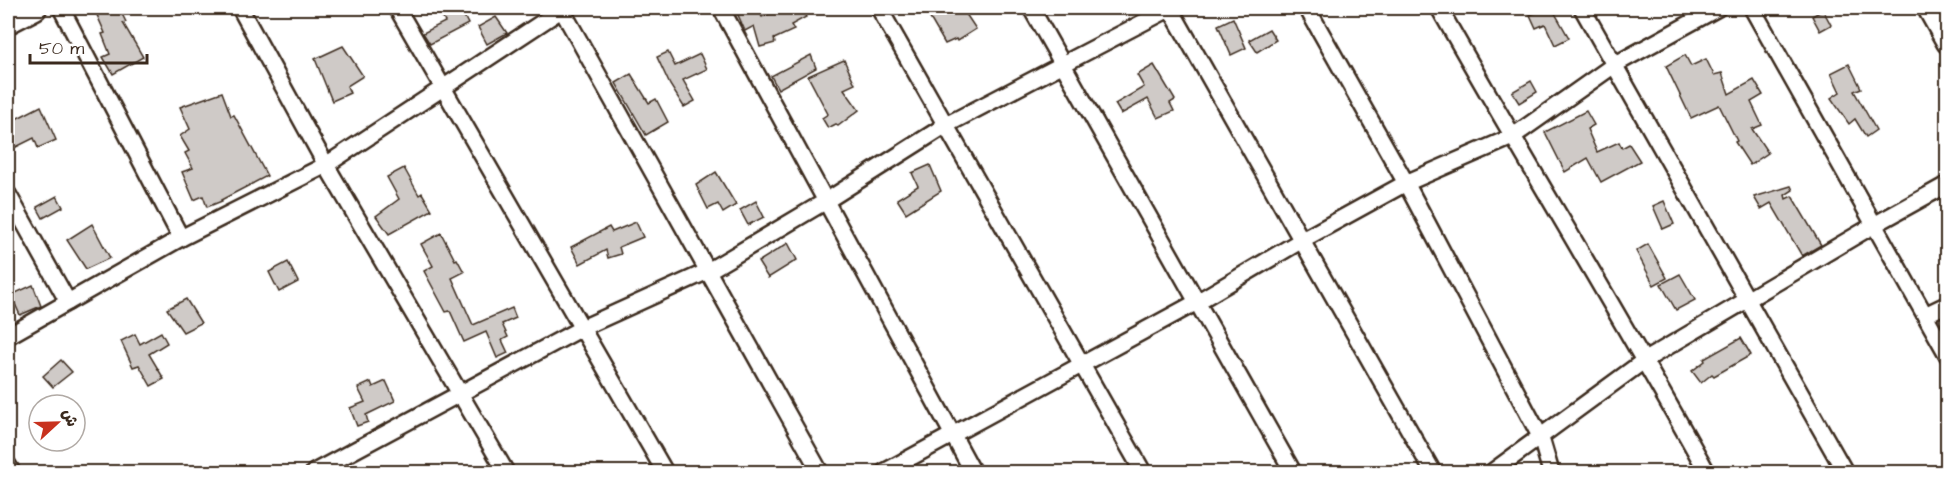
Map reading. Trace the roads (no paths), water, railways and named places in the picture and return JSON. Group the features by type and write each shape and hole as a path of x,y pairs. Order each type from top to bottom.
{"street":[{"path":"8,22 35,8"},
{"path":"61,8 181,238"},
{"path":"240,8 326,165 506,472"},
{"path":"397,8 665,472"},
{"path":"8,336 181,238 326,165 562,8 820,472"},
{"path":"722,8 973,472"},
{"path":"879,8 1143,472"},
{"path":"1030,8 1293,472"},
{"path":"314,472 582,328 708,271 826,201 946,125 1170,8 1433,472"},
{"path":"1307,8 1406,183 1541,438 1551,472"},
{"path":"1439,8 1512,137 1645,360 1707,472"},
{"path":"1582,8 1845,472"},
{"path":"884,472 1197,302 1302,240 1406,183 1512,137 1614,65 1718,8"},
{"path":"1752,8 1947,356"},
{"path":"1929,8 1947,42"},
{"path":"1492,472 1645,360 1947,184"},
{"path":"8,194 68,302"},
{"path":"1925,315 1947,304"},
{"path":"8,465 12,472"}]}
